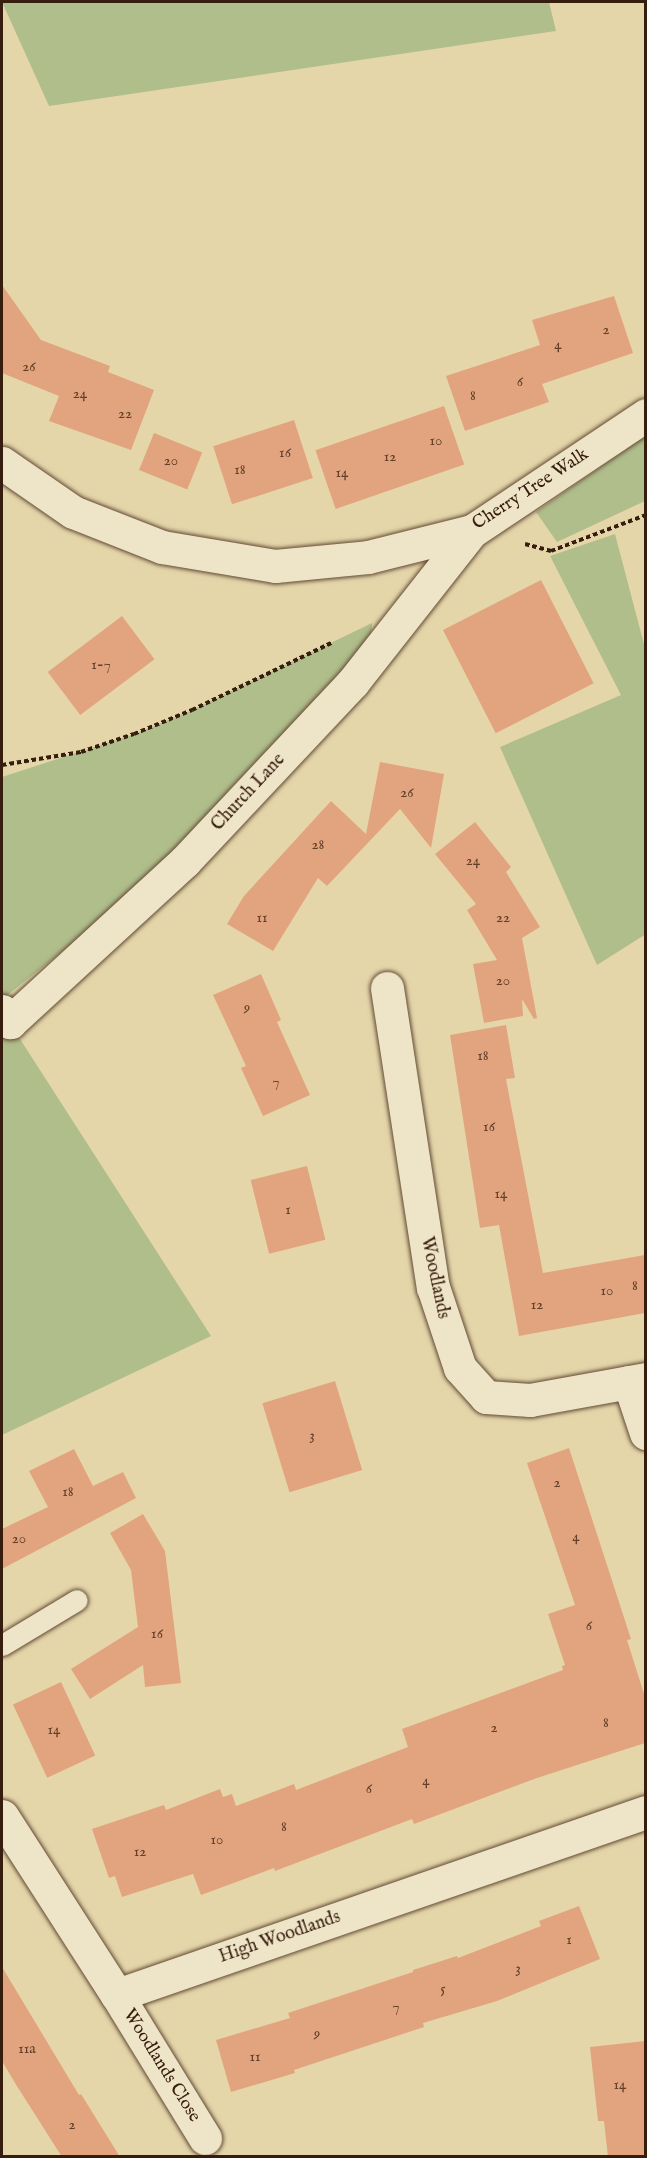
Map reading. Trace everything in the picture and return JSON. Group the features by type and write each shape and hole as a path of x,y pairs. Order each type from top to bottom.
{"street":[{"name":"Cherry Tree Walk","path":"2,463 72,512 162,547 274,566 368,557 472,531 645,414"},
{"name":"Church Lane","path":"2,1011 10,1022 185,861 353,682 472,531"},
{"name":"Woodlands","path":"387,988 433,1287 460,1368 486,1397 530,1400 637,1380"},
{"path":"637,1380 645,1433"},
{"name":"High Woodlands","path":"117,1995 645,1812"},
{"path":"2,1816 117,1995"},
{"name":"Woodlands Close","path":"117,1995 211,2147"}],"lane":[{"path":"2,1645 77,1600"}],"path":[{"path":"472,531 551,551 645,515"},
{"path":"2,765 81,752 134,734 192,710 340,639"}],"green space":[{"path":"2,2 549,2 556,31 49,106"},
{"path":"645,436 645,501 557,542 536,512"},
{"path":"615,534 645,648 646,934 597,965 500,747 621,695 550,556"},
{"path":"372,623 371,644 188,839 103,919 5,997 2,992 2,777 134,734 192,710"},
{"path":"2,1011 211,1336 2,1435"}],"building":[{"path":"2,285 41,340 110,366 108,372 154,390 131,450 49,421 59,396 2,373"},
{"path":"614,296 633,353 542,384 549,402 465,431 446,376 540,345 532,320"},
{"path":"444,406 464,465 336,509 315,450"},
{"path":"294,420 313,478 232,504 213,446"},
{"path":"154,433 202,452 187,490 139,470"},
{"path":"541,580 594,683 496,733 443,630"},
{"path":"122,616 154,659 80,715 48,672"},
{"path":"380,762 444,774 431,848 400,809 327,886 318,878 273,951 227,924 244,896 331,801 366,834"},
{"path":"475,822 511,867 506,872 540,927 522,938 537,1018 534,1019 522,999 523,1016 484,1023 473,964 497,960 467,910 476,904 435,854"},
{"path":"261,974 281,1020 277,1022 310,1095 263,1116 241,1068 246,1066 213,995"},
{"path":"506,1025 515,1078 506,1079 543,1273 645,1255 645,1313 519,1336 499,1225 480,1228 450,1035"},
{"path":"307,1166 325,1240 269,1254 251,1180"},
{"path":"335,1381 362,1470 290,1492 262,1403"},
{"path":"569,1448 631,1639 627,1640 645,1697 645,1743 537,1778 414,1824 412,1819 275,1871 274,1868 201,1895 193,1874 122,1897 115,1876 109,1878 92,1829 164,1805 166,1810 220,1789 223,1797 232,1794 236,1806 294,1784 296,1790 408,1747 402,1729 563,1670 562,1666 565,1665 548,1614 575,1605 527,1463"},
{"path":"74,1449 93,1486 123,1472 136,1498 2,1569 2,1529 48,1507 29,1471"},
{"path":"143,1514 165,1551 181,1683 145,1687 143,1665 90,1699 71,1669 138,1627 131,1570 110,1533"},
{"path":"61,1682 95,1755 47,1778 13,1704"},
{"path":"579,1906 600,1959 497,2001 423,2023 424,2027 294,2070 295,2073 231,2092 216,2040 290,2018 288,2013 413,1972 413,1970 457,1956 458,1958 541,1926 539,1921"},
{"path":"2,1967 79,2095 81,2094 120,2157 62,2157 15,2083 2,2061"},
{"path":"645,2041 645,2157 608,2157 604,2121 598,2121 590,2047"}]}
